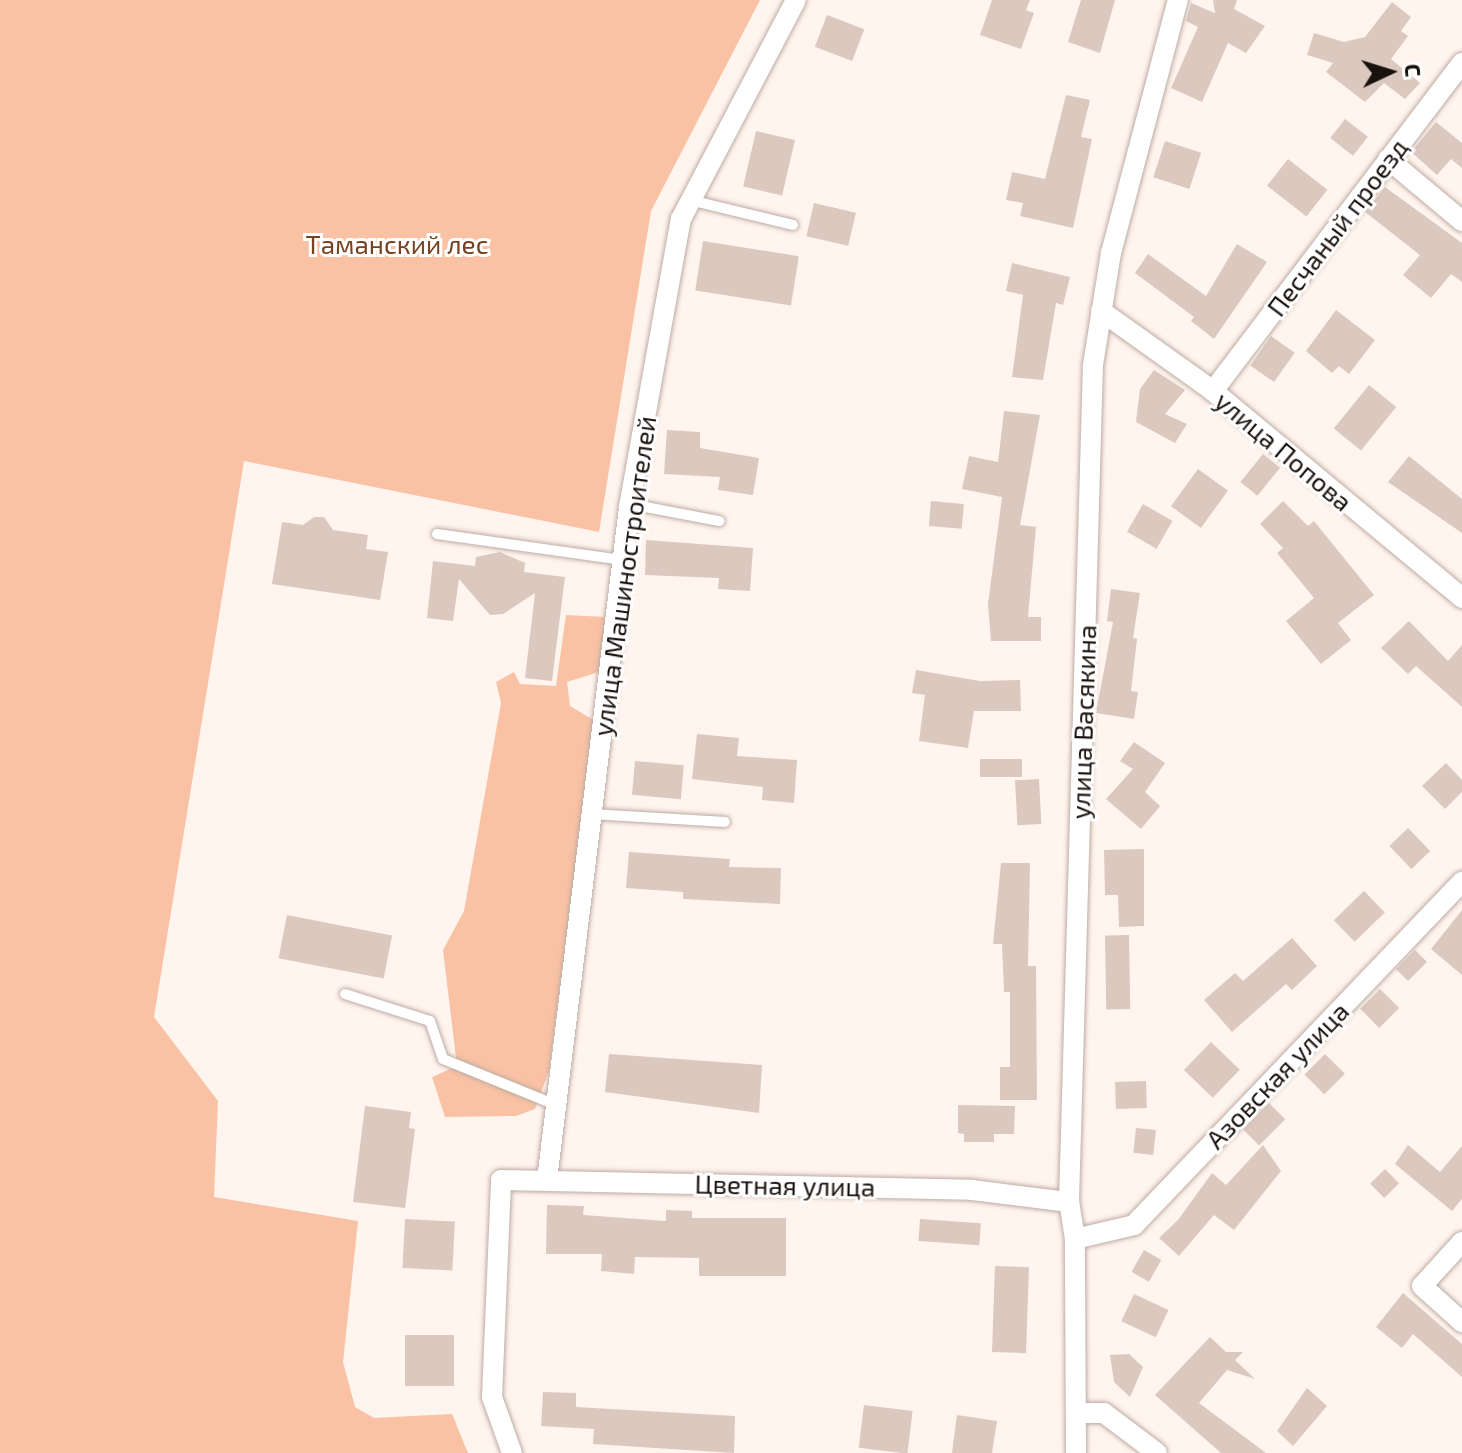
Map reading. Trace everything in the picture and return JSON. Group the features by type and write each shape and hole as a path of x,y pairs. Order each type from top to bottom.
{"street":[{"name":"улица Машиностроителей","path":"547,1180 630,504 688,199 796,0"},
{"name":"улица Васякина","path":"1076,1453 1075,1239 1069,1202 1093,365 1111,253 1178,0"},
{"name":"Песчаный проезд","path":"1213,391 1462,63"},
{"path":"1388,159 1462,221"},
{"name":"улица Попова","path":"1101,311 1213,391 1462,598"},
{"name":"Азовская улица","path":"1075,1239 1134,1225 1462,882"},
{"name":"Цветная улица","path":"512,1453 492,1397 501,1180 972,1190 1069,1202"},
{"path":"1462,1242 1422,1286 1462,1322"},
{"path":"1076,1413 1104,1413 1157,1453"}],"lane":[{"path":"688,199 793,225"},
{"path":"630,504 719,521"},
{"path":"437,534 623,560"},
{"path":"592,814 725,822"},
{"path":"345,994 430,1021 443,1059 556,1105"}],"green space":[{"name":"Таманский лес","path":"0,0 760,0 651,211 599,532 244,461 154,1017 218,1101 214,1197 358,1221 343,1362 355,1407 374,1418 452,1414 468,1453 0,1453"},
{"path":"566,615 606,617 602,671 567,682 570,706 595,721 549,1071 535,1109 516,1116 445,1117 432,1077 457,1066 443,950 464,911 501,703 496,682 514,672 520,684 556,686"}],"building":[{"path":"992,0 1030,0 1026,10 1034,13 1021,49 980,35"},
{"path":"1081,0 1115,0 1100,53 1068,42"},
{"path":"1213,0 1237,0 1234,9 1265,26 1246,53 1228,43 1202,102 1171,88 1198,27 1186,21 1191,3 1215,13"},
{"path":"1392,2 1411,17 1401,31 1408,36 1391,59 1420,83 1405,99 1384,83 1365,102 1326,72 1333,63 1307,55 1314,33 1344,42 1365,37"},
{"path":"827,15 864,29 852,61 815,47"},
{"path":"1066,95 1090,100 1081,137 1092,139 1073,228 1020,216 1023,203 1006,200 1012,172 1045,179"},
{"path":"1345,119 1368,137 1353,156 1330,138"},
{"path":"1436,122 1462,143 1462,168 1451,159 1437,175 1411,152"},
{"path":"756,131 795,140 782,196 743,187"},
{"path":"1165,141 1201,153 1189,189 1153,177"},
{"path":"1288,159 1327,190 1306,217 1267,186"},
{"path":"1385,187 1462,243 1462,282 1451,274 1431,298 1403,275 1420,255 1365,212"},
{"path":"814,203 856,213 848,246 806,236"},
{"path":"703,241 799,256 791,306 695,290"},
{"path":"1237,244 1267,262 1214,339 1191,321 1194,317 1135,273 1148,254 1206,296"},
{"path":"1012,263 1070,277 1063,305 1056,303 1043,380 1012,377 1023,295 1006,291"},
{"path":"1336,310 1375,340 1349,374 1339,366 1332,373 1306,351"},
{"path":"1271,336 1295,353 1274,382 1250,365"},
{"path":"1154,370 1185,390 1165,414 1187,424 1175,443 1136,422 1140,389"},
{"path":"1369,385 1396,407 1361,451 1334,429"},
{"path":"1004,411 1040,415 1020,525 1036,527 1028,617 1041,617 1041,641 991,641 988,604 1002,497 962,489 969,456 998,462"},
{"path":"667,430 700,432 700,448 759,458 753,495 718,490 720,477 664,474"},
{"path":"1263,454 1280,468 1257,496 1240,482"},
{"path":"1409,456 1462,499 1462,533 1388,482"},
{"path":"1198,469 1228,491 1201,528 1171,506"},
{"path":"931,501 964,504 962,529 929,526"},
{"path":"1283,501 1308,526 1314,521 1374,595 1338,623 1351,640 1321,664 1286,621 1314,598 1277,553 1283,548 1260,524"},
{"path":"1143,504 1172,521 1156,549 1127,532"},
{"path":"314,517 324,517 333,530 368,535 366,549 388,552 380,600 272,584 282,522 303,525"},
{"path":"646,540 753,548 750,591 718,589 719,578 645,575"},
{"path":"500,552 525,563 524,572 565,577 552,681 525,678 535,593 503,614 490,615 459,579 453,621 427,618 433,561 475,566 476,557"},
{"path":"1111,589 1140,593 1133,638 1137,639 1131,691 1138,692 1134,719 1096,713 1113,622 1107,621"},
{"path":"1409,621 1448,661 1462,645 1462,707 1416,666 1408,674 1381,648"},
{"path":"916,670 980,681 1020,680 1021,711 974,711 968,748 919,741 925,695 912,693"},
{"path":"697,734 739,738 737,756 797,760 794,803 762,800 763,787 692,779"},
{"path":"1134,742 1165,763 1145,792 1160,806 1141,829 1106,799 1133,769 1120,761"},
{"path":"980,759 1022,759 1022,777 980,777"},
{"path":"635,761 684,765 681,799 632,795"},
{"path":"1446,763 1462,780 1462,792 1445,809 1422,786"},
{"path":"1039,779 1041,824 1017,825 1015,780"},
{"path":"1408,828 1430,851 1412,869 1389,846"},
{"path":"1144,849 1144,926 1119,927 1118,895 1105,895 1104,850"},
{"path":"629,852 730,859 729,867 781,868 780,904 683,899 683,892 626,888"},
{"path":"1001,863 1030,863 1028,966 1036,966 1037,1100 1000,1100 1000,1067 1010,1067 1010,992 1004,992 1002,944 993,944"},
{"path":"1364,891 1385,913 1355,942 1334,920"},
{"path":"1462,910 1462,975 1431,949"},
{"path":"287,915 392,935 384,979 279,958"},
{"path":"1105,935 1129,935 1130,1009 1106,1009"},
{"path":"1292,938 1317,966 1292,990 1286,984 1232,1032 1204,1000 1235,973 1243,981"},
{"path":"1415,950 1427,962 1408,981 1396,969"},
{"path":"1380,989 1399,1008 1379,1028 1360,1009"},
{"path":"1211,1042 1240,1070 1213,1098 1184,1070"},
{"path":"609,1054 762,1065 759,1113 605,1092"},
{"path":"1325,1054 1345,1074 1324,1094 1304,1075"},
{"path":"1146,1081 1147,1108 1116,1109 1115,1082"},
{"path":"1269,1103 1285,1119 1259,1145 1243,1129"},
{"path":"958,1105 1015,1106 1014,1134 994,1134 994,1142 964,1142 964,1134 958,1133"},
{"path":"365,1106 411,1112 409,1128 415,1129 405,1208 353,1202"},
{"path":"1136,1128 1156,1130 1153,1155 1133,1153"},
{"path":"1263,1145 1281,1171 1234,1230 1214,1215 1179,1256 1159,1238 1178,1220 1212,1173 1226,1185"},
{"path":"1408,1145 1440,1172 1462,1146 1462,1199 1452,1211 1395,1164"},
{"path":"1385,1169 1399,1183 1384,1198 1370,1184"},
{"path":"547,1205 584,1206 583,1215 666,1221 666,1210 692,1211 692,1218 786,1218 786,1276 699,1276 699,1258 635,1257 634,1274 601,1271 602,1254 546,1254"},
{"path":"405,1219 455,1222 452,1271 402,1268"},
{"path":"920,1219 981,1223 979,1245 918,1241"},
{"path":"1144,1250 1161,1260 1149,1282 1132,1272"},
{"path":"995,1266 1029,1267 1026,1353 992,1352"},
{"path":"1403,1293 1462,1344 1462,1377 1413,1334 1402,1348 1376,1327"},
{"path":"1134,1294 1168,1310 1156,1337 1121,1321"},
{"path":"405,1335 454,1335 454,1386 405,1386"},
{"path":"1210,1337 1226,1352 1243,1352 1235,1360 1255,1379 1227,1370 1199,1403 1266,1453 1221,1453 1155,1395"},
{"path":"1129,1354 1143,1367 1130,1397 1114,1382 1110,1355"},
{"path":"1307,1388 1327,1406 1293,1446 1277,1431"},
{"path":"543,1392 576,1393 576,1407 735,1416 734,1453 593,1444 594,1429 541,1426"},
{"path":"864,1405 913,1411 907,1453 859,1448"},
{"path":"957,1415 997,1421 992,1453 952,1453"}]}
